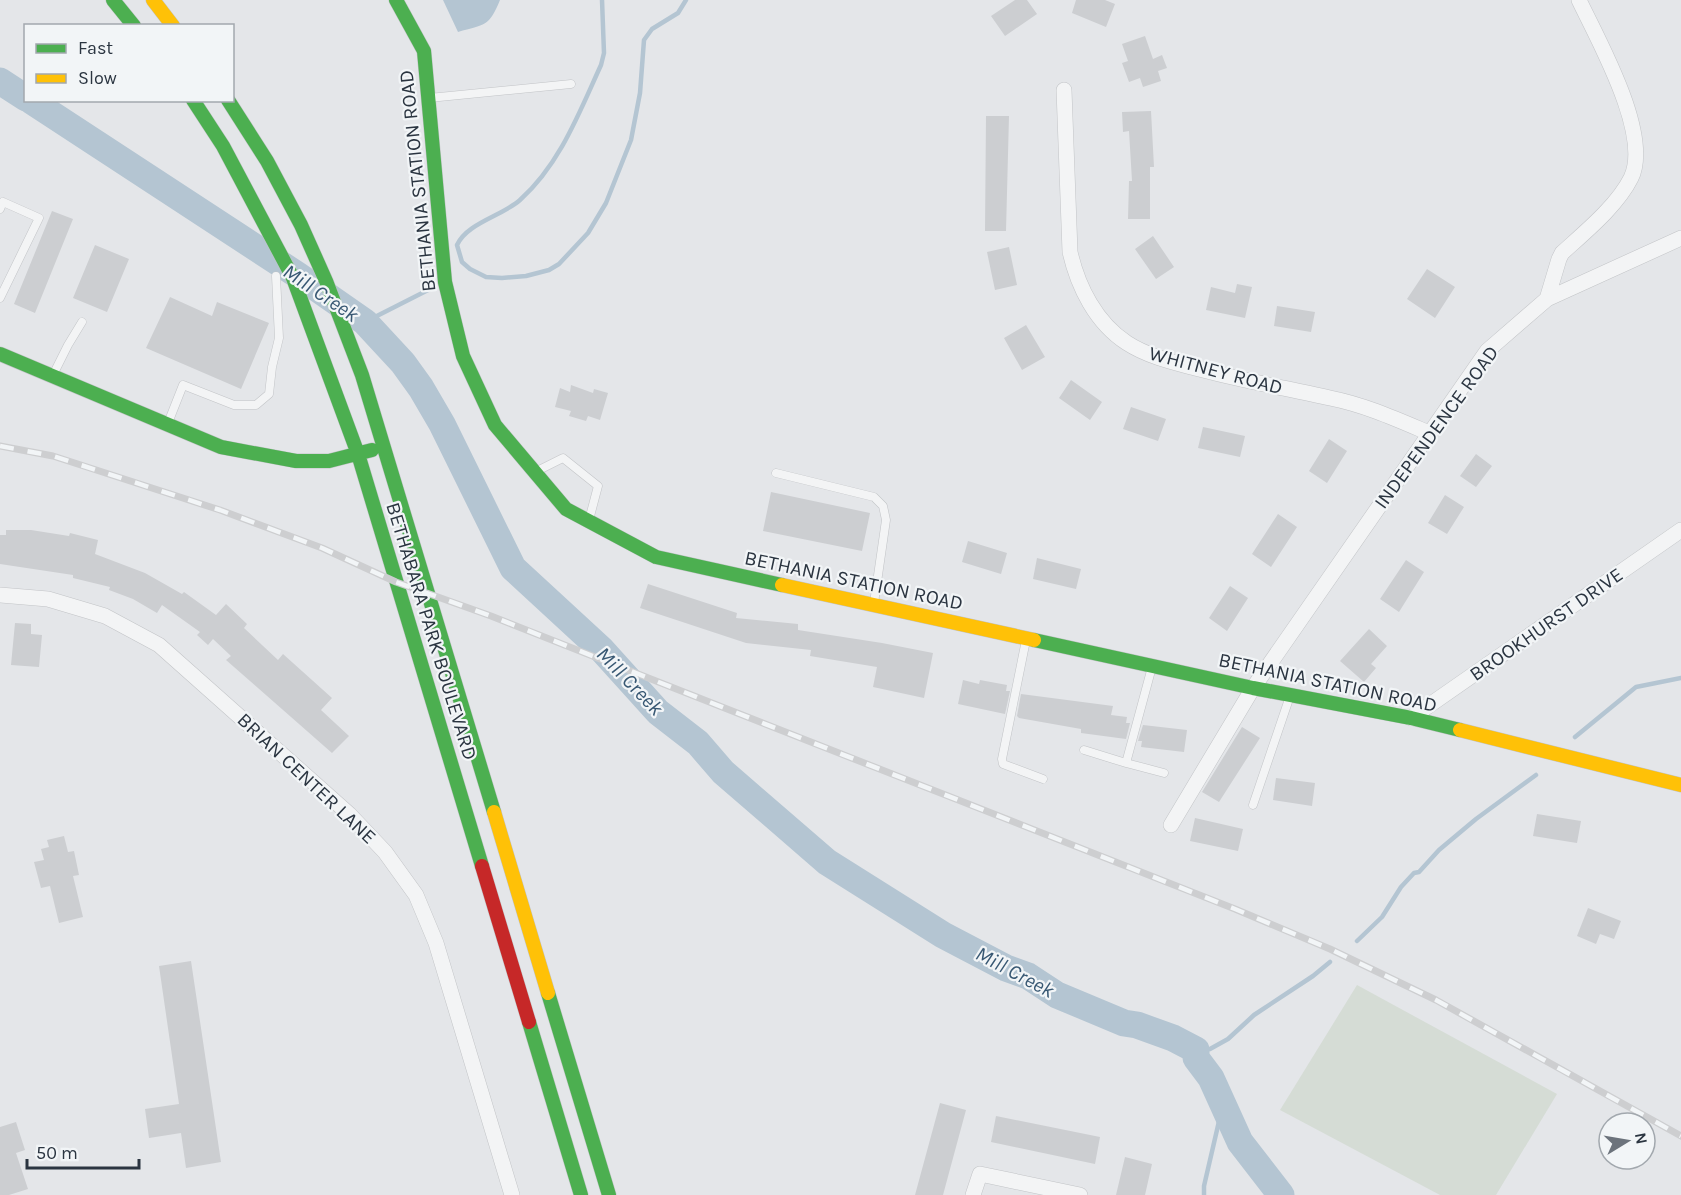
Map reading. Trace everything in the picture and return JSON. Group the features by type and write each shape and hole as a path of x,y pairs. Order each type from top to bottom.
{"street":[{"path":"113,0 132,24"},
{"path":"153,0 171,24"},
{"name":"BETHANIA STATION ROAD","path":"396,0 424,51 445,282 463,356 495,425 566,509 656,557 1253,688 1411,718 1681,785"},
{"path":"1547,298 1562,253 1602,215 1625,188 1632,177 1635,164 1635,144 1630,116 1619,84 1580,0"},
{"name":"WHITNEY ROAD","path":"1064,90 1070,252 1083,291 1097,315 1111,331 1127,343 1171,362 1372,409 1429,433"},
{"name":"BETHABARA PARK BOULEVARD","path":"194,102 223,146 293,278 358,454 581,1195"},
{"name":"BETHABARA PARK BOULEVARD","path":"229,102 250,132 321,268 362,375 609,1195"},
{"name":"INDEPENDENCE ROAD","path":"1171,825 1253,688 1487,351 1547,298 1681,238"},
{"path":"0,354 221,447 296,461 329,461 384,447"},
{"name":"BROOKHURST DRIVE","path":"1411,718 1681,530"},
{"name":"BRIAN CENTER LANE","path":"0,595 48,599 105,616 159,645 349,814 385,852 416,895 436,943 512,1195"},
{"path":"973,1195 980,1174 1080,1195"}],"lane":[{"path":"428,98 571,84"},
{"path":"0,208 3,202 39,218 0,298"},
{"path":"167,425 183,385 234,405 256,405 269,394 279,338 276,276"},
{"path":"53,376 82,322"},
{"path":"534,472 562,458 598,486 589,521"},
{"path":"776,473 874,497 883,506 886,520 874,605"},
{"path":"1026,638 1002,759 1004,764 1043,779"},
{"path":"1126,763 1152,666"},
{"path":"1253,805 1291,695"},
{"path":"1084,750 1164,773"}],"shaded area":[{"path":"1357,985 1557,1094 1496,1195 1440,1195 1280,1110"}],"water":[{"path":"443,0 500,0 489,20 458,32"}],"building":[{"path":"1015,0 1027,0 1037,14 1005,36 991,16"},
{"path":"1076,0 1105,0 1115,4 1106,27 1072,13"},
{"path":"1145,36 1153,59 1162,55 1167,68 1158,71 1161,81 1143,87 1140,78 1129,82 1122,63 1128,61 1122,44"},
{"path":"1151,111 1154,167 1150,167 1150,219 1128,219 1129,181 1132,181 1129,131 1123,132 1122,112"},
{"path":"986,116 1009,116 1006,231 985,231"},
{"path":"52,211 73,219 35,313 14,304"},
{"path":"1153,236 1174,267 1156,279 1135,249"},
{"path":"95,245 129,259 107,312 73,298"},
{"path":"1009,247 1017,285 995,290 987,252"},
{"path":"1427,269 1455,287 1435,318 1407,299"},
{"path":"1237,284 1252,287 1245,318 1206,310 1211,287 1235,293"},
{"path":"170,297 212,316 217,302 269,323 241,389 146,348"},
{"path":"1277,306 1315,312 1311,332 1274,326"},
{"path":"1026,325 1045,357 1022,370 1004,338"},
{"path":"1071,380 1102,402 1090,420 1059,398"},
{"path":"571,385 593,393 594,389 608,393 600,420 588,416 586,421 569,416 571,411 555,407 560,388 570,392"},
{"path":"1131,407 1166,419 1158,441 1123,429"},
{"path":"1203,427 1245,436 1240,457 1198,448"},
{"path":"1329,439 1347,451 1327,483 1309,471"},
{"path":"1476,454 1492,466 1476,487 1460,476"},
{"path":"771,492 870,513 862,551 763,531"},
{"path":"1445,495 1464,507 1447,534 1428,523"},
{"path":"1278,514 1297,527 1271,567 1252,554"},
{"path":"6,530 31,530 69,536 70,533 98,540 95,554 145,573 182,594 184,592 216,615 226,604 247,624 244,628 278,660 283,654 332,698 321,710 349,736 332,753 226,660 231,656 213,639 208,645 197,635 200,632 162,605 157,613 133,599 109,590 110,587 73,578 73,575 0,564 0,535 6,535"},
{"path":"968,541 1007,553 1001,574 962,562"},
{"path":"1037,558 1081,569 1076,589 1033,579"},
{"path":"1406,560 1424,572 1399,612 1380,599"},
{"path":"648,584 737,613 736,618 798,624 798,630 933,653 924,698 873,687 877,667 810,656 811,650 746,643 640,608"},
{"path":"1230,586 1248,598 1227,631 1209,618"},
{"path":"15,623 31,624 31,634 42,635 39,667 11,665"},
{"path":"1369,629 1387,646 1371,664 1376,668 1364,682 1340,661"},
{"path":"963,680 979,684 980,680 1007,685 1006,691 1010,691 1005,714 958,704"},
{"path":"1021,694 1113,706 1111,715 1127,717 1126,723 1130,723 1126,739 1081,733 1081,729 1019,718 1017,716"},
{"path":"1143,725 1187,730 1184,752 1141,747 1142,741 1138,741"},
{"path":"1242,727 1260,738 1219,802 1202,792"},
{"path":"1276,778 1315,783 1312,806 1273,800"},
{"path":"1537,814 1581,821 1577,843 1533,836"},
{"path":"1195,818 1243,829 1238,851 1190,841"},
{"path":"64,836 68,852 74,851 79,875 73,876 83,917 59,923 50,886 41,888 34,862 44,860 41,849 49,847 47,840"},
{"path":"1588,908 1621,921 1614,939 1600,934 1596,944 1577,936"},
{"path":"191,961 221,1162 186,1168 181,1133 149,1138 145,1109 179,1104 159,966"},
{"path":"940,1103 966,1110 943,1195 915,1195"},
{"path":"996,1116 1100,1137 1095,1164 991,1142"},
{"path":"16,1122 25,1150 16,1153 28,1189 9,1195 0,1195 0,1127"},
{"path":"1125,1157 1152,1164 1145,1195 1116,1195"}],"waterway":[{"path":"602,0 604,53 601,65 557,154 534,186 520,200 477,225 462,237 457,245 462,262 486,277 526,276 549,270 559,264 588,233 606,203 631,140 640,93 644,40 652,29 678,13 686,0"},
{"name":"Mill Creek","path":"0,81 24,97"},
{"name":"Mill Creek","path":"33,102 299,276 365,322 403,363 421,388 442,424 513,568 602,650 658,712 698,743 723,772 827,862 943,935 1006,968 1028,976 1057,995 1124,1023 1137,1025 1173,1038 1196,1050 1196,1058 1211,1078 1240,1142 1281,1195"},
{"path":"365,322 432,288"},
{"path":"1575,737 1636,687 1681,678"},
{"path":"1357,941 1382,917 1401,887 1414,873 1419,872 1439,850 1476,819 1536,775"},
{"path":"1196,1050 1210,1049 1228,1039 1254,1015 1330,962"},
{"path":"1204,1195 1204,1186 1223,1104"}],"railway":[{"path":"0,446 53,456 220,510 322,548 396,582 491,616 1235,909 1330,949 1436,1000 1681,1136"}],"traffic: fast":[{"path":"113,0 132,24"},
{"path":"396,0 424,51 445,282 463,356 495,425 566,509 656,557 782,585"},
{"path":"194,102 223,146 293,278 358,454 482,866"},
{"path":"229,102 267,161 301,225 326,281 362,375 494,812"},
{"path":"0,354 221,447 296,461 329,461 372,450"},
{"path":"1034,640 1460,730"},
{"path":"548,993 609,1195"},
{"path":"529,1022 581,1195"}],"traffic: slow":[{"path":"153,0 171,24"},
{"path":"782,585 1034,640"},
{"path":"1460,730 1681,785"},
{"path":"494,812 548,993"}],"traffic: jam":[{"path":"482,866 529,1022"}]}
